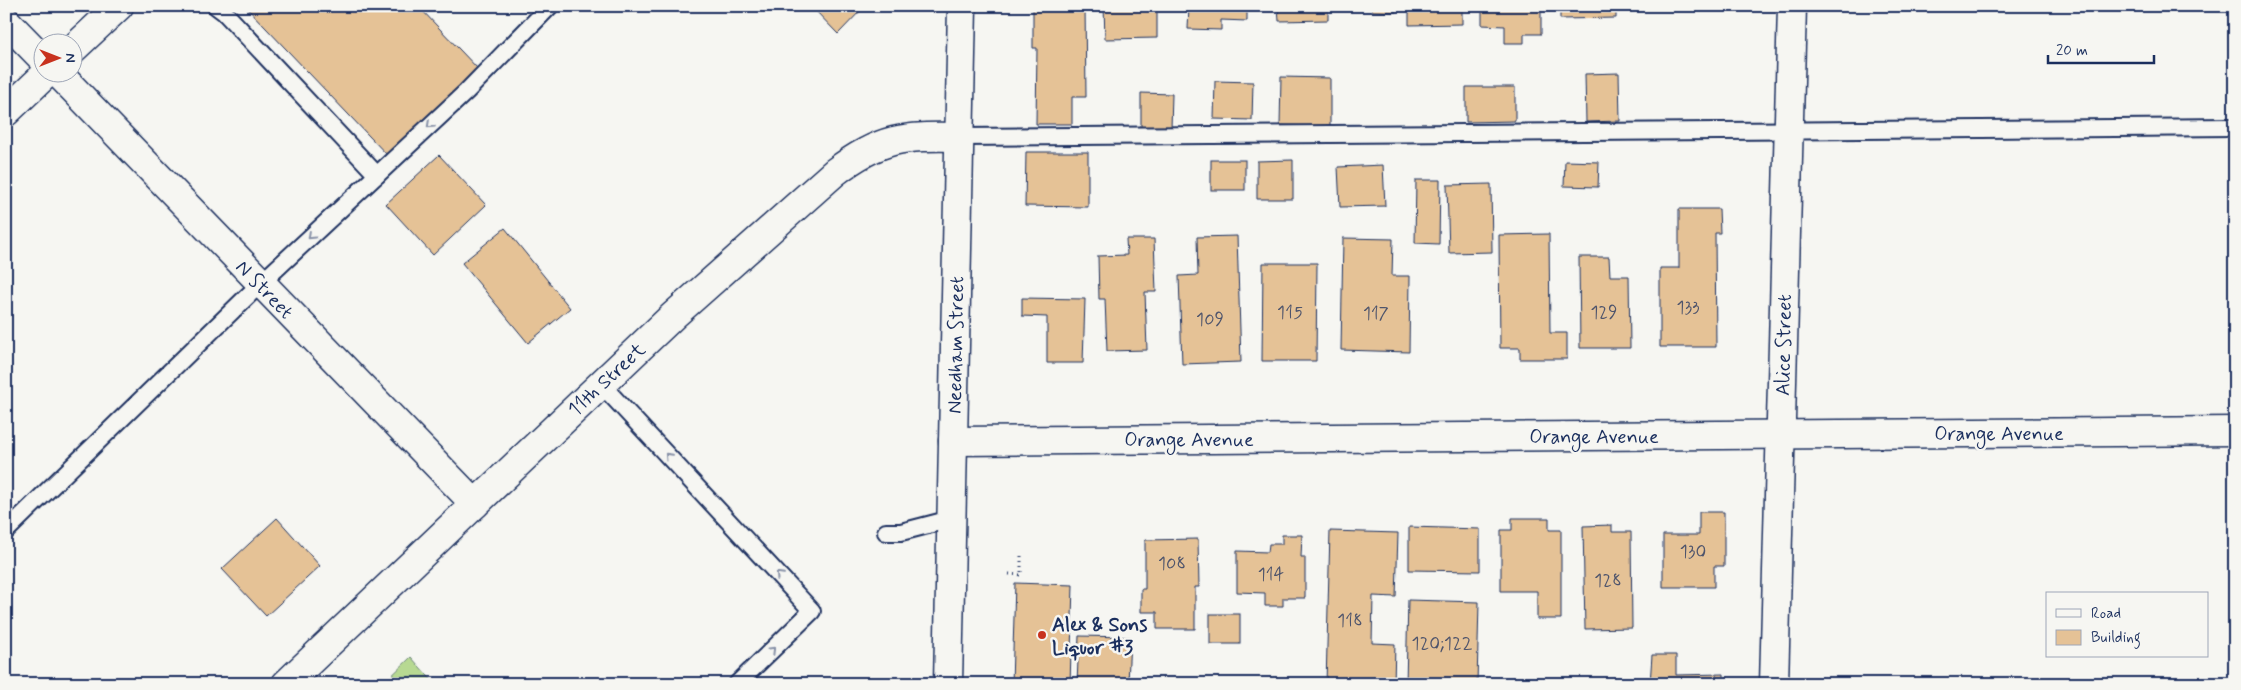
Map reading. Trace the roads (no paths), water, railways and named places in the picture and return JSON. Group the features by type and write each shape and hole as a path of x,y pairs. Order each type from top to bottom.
{"street":[{"path":"82,41 119,6"},
{"name":"Needham Street","path":"948,684 962,6"},
{"name":"Alice Street","path":"1774,684 1792,6"},
{"path":"6,21 32,48"},
{"path":"6,112 38,82"},
{"name":"N Street","path":"67,82 474,504"},
{"name":"11th Street","path":"286,684 681,309 835,172 853,158 879,144 899,138 959,137"},
{"name":"Orange Avenue","path":"953,441 2235,432"}],"lane":[{"path":"216,6 224,12 377,175"},
{"path":"6,531 260,284 466,92 550,6"},
{"path":"959,137 2235,127"},
{"path":"601,384 812,611 737,684"},
{"path":"886,532 901,532 952,519"}],"place":[{"name":"Alex & Sons Liquor #3","path":"1042,635"}]}
